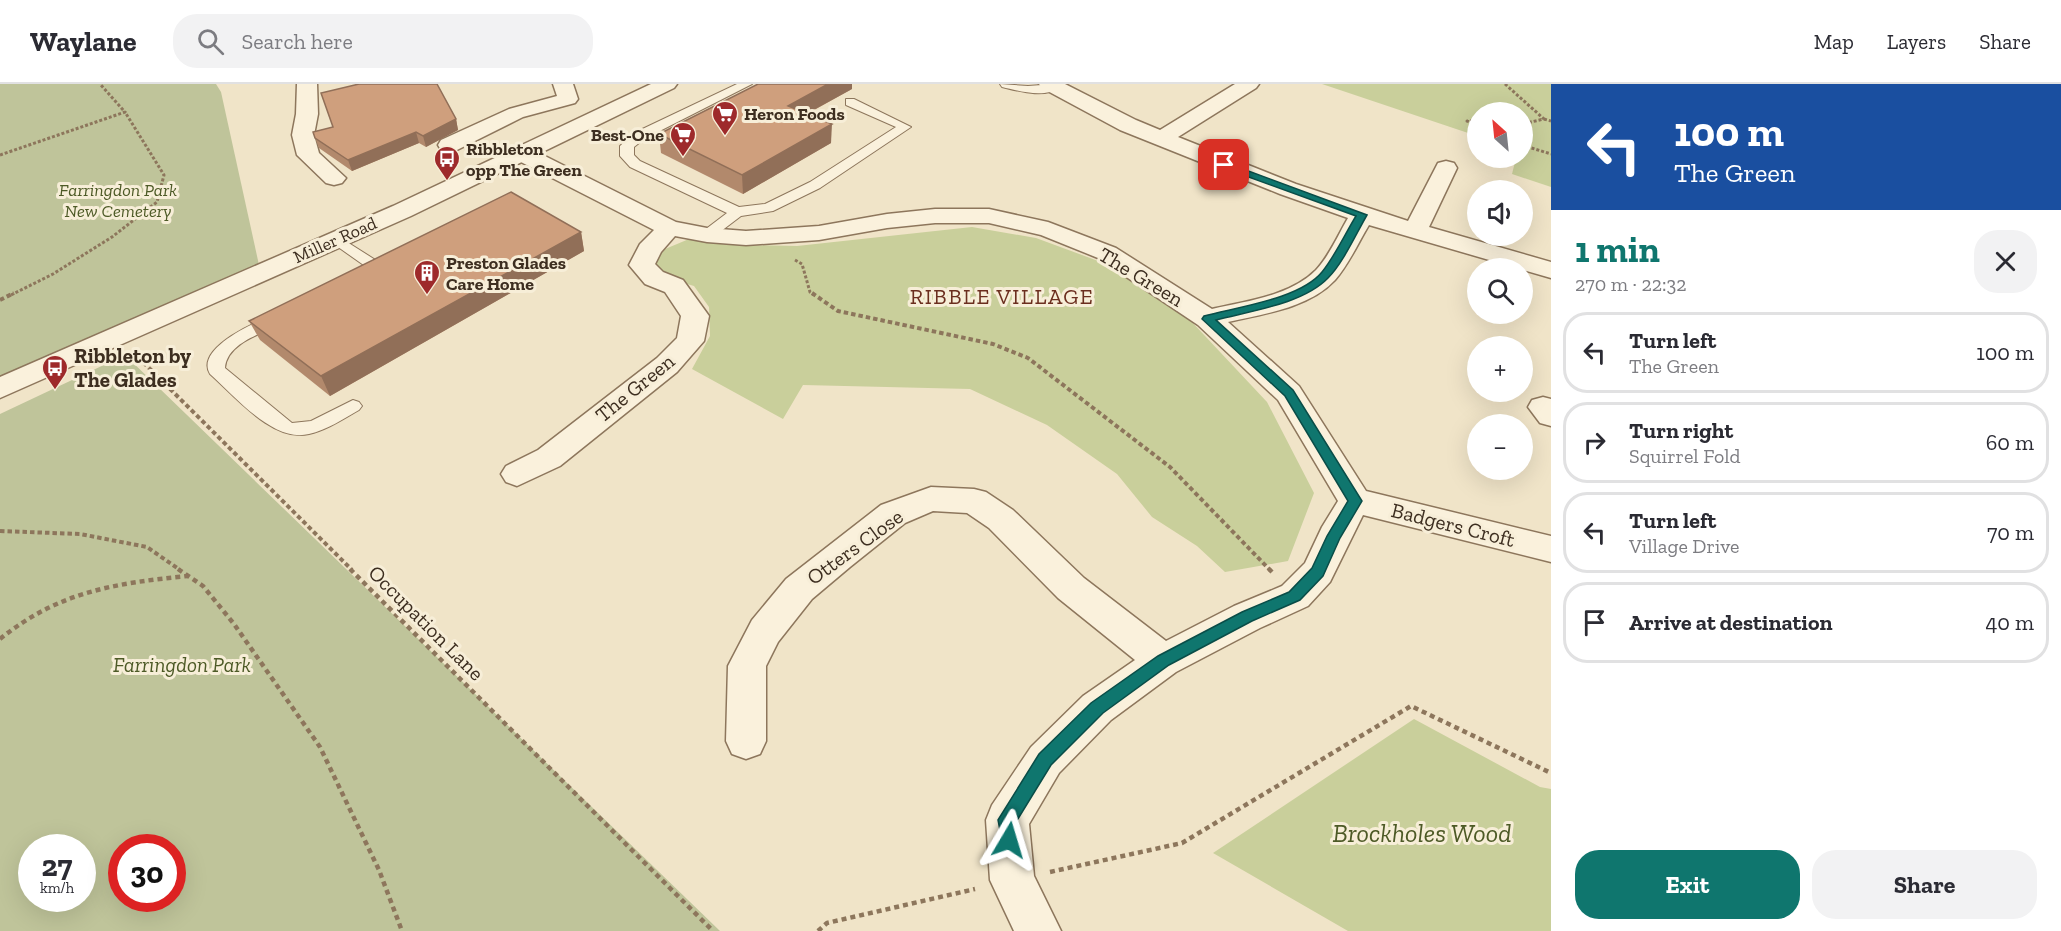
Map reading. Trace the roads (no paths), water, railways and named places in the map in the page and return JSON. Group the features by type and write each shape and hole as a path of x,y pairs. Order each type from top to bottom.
{"street":[{"name":"Miller Road","path":"0,388 523,154 667,84"},
{"path":"1162,138 1249,84"},
{"path":"1052,86 1119,120 1224,165 1362,215 1551,270"},
{"path":"313,91 303,135 308,155 334,178"},
{"path":"449,145 566,92 601,117"},
{"name":"The Green","path":"523,154 669,228 707,235 746,238 819,233 887,221 935,216 989,216 1048,229 1107,254 1208,319 1289,393 1355,501"},
{"path":"1415,230 1446,168"},
{"path":"1208,319 1285,298 1310,288 1325,275 1362,215"},
{"name":"The Green","path":"518,474 549,458 667,366 690,340 695,316 687,302 674,286 654,278 642,265 649,249 669,228"},
{"name":"Otters Close","path":"746,741 747,666 765,631 799,589 830,563 893,514 931,499 974,501 1001,519 1071,588 1163,661"},
{"path":"1038,931 1012,880 1007,820 1045,760 1097,708 1163,661 1247,617 1294,596 1318,572 1334,536 1355,501"},
{"name":"Badgers Croft","path":"1355,501 1545,550"}],"lane":[{"path":"737,212 635,164 627,156 627,146 639,136 746,84"},
{"path":"1006,84 1028,90 1052,86"},
{"path":"707,235 737,212 768,208 815,186 905,127 850,102"},
{"path":"336,239 372,264 373,268 347,283"},
{"path":"297,309 227,347 218,355 215,362 216,370 280,425 297,432 317,425 353,406"}],"place":[{"name":"Heron Foods","path":"725,137"},
{"name":"Best-One","path":"683,158"},
{"name":"Ribbleton opp The Green","path":"447,182"},
{"name":"Preston Glades Care Home","path":"427,296"},
{"name":"Ribbleton by The Glades","path":"55,391"}],"district":[{"name":"RIBBLE VILLAGE","path":"1002,296"}],"park label":[{"name":"Farringdon Park New Cemetery","path":"118,200"},
{"name":"Farringdon Park","path":"182,665"},
{"name":"Brockholes Wood","path":"1422,833"}]}
